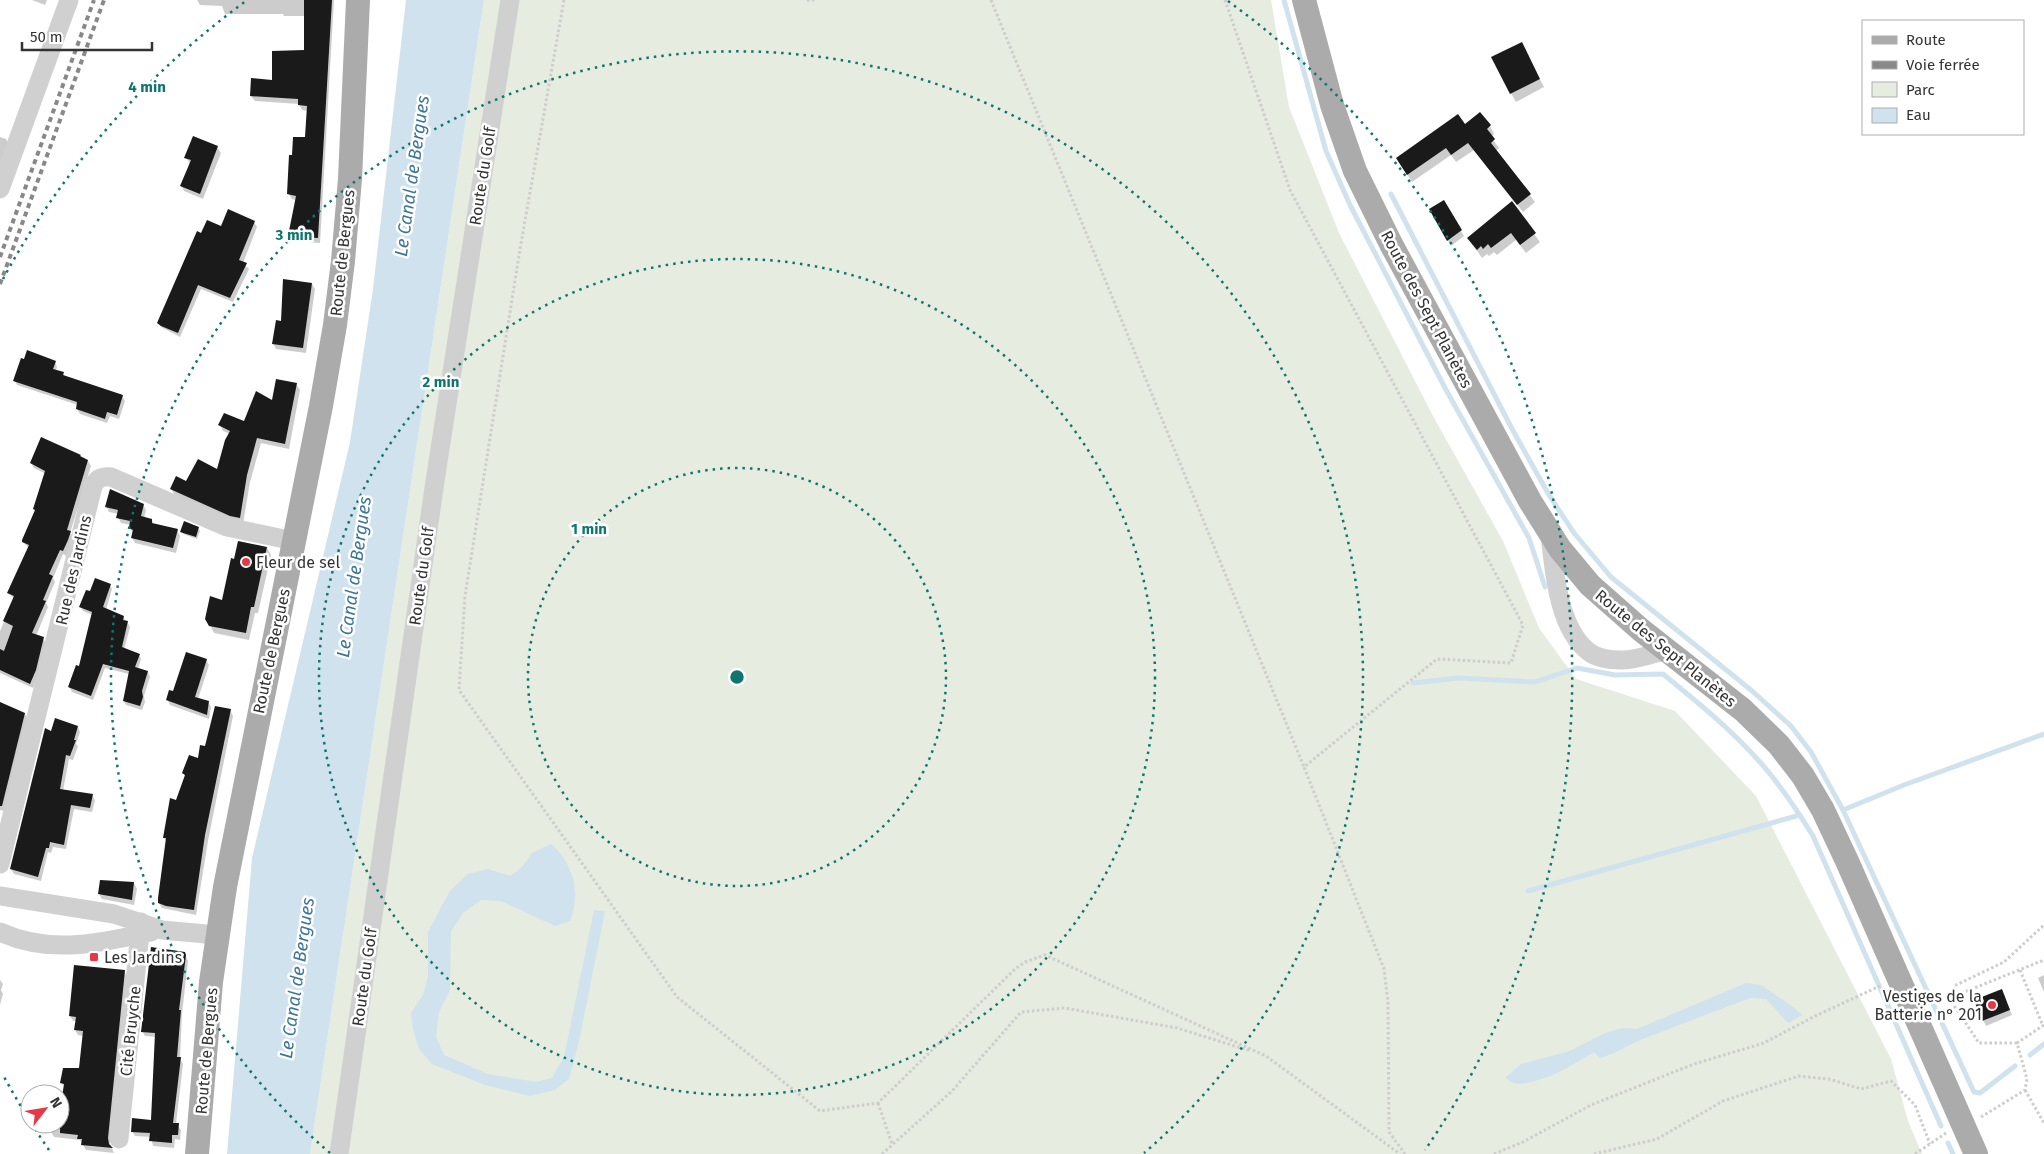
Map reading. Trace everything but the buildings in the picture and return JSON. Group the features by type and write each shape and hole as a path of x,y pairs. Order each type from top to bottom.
{"main road":[{"name":"Route de Bergues","path":"197,1154 211,982 235,827 294,541 332,342 343,261 354,121 358,0"},
{"name":"Route des Sept Planètes","path":"1304,0 1332,105 1355,171 1391,244 1550,535 1570,563 1590,585 1667,650 1731,699 1756,722 1779,745 1809,786 1847,861 1955,1129 1976,1154"}],"street":[{"path":"0,189 69,0"},
{"name":"Route du Golf","path":"339,1154 434,481 510,0"},
{"name":"Rue des Jardins","path":"0,864 94,483 102,477 111,476 237,530 294,541"},
{"path":"1550,535 1555,576 1564,612 1572,630 1589,652 1602,658 1622,660 1667,650"},
{"path":"0,896 114,914 140,928 217,936"},
{"path":"0,932 31,944 51,945 94,943 140,928"},
{"name":"Cité Bruyche","path":"119,1139 140,928"}],"path":[{"path":"564,0 520,249 465,596 460,690 677,997 820,1111 878,1104 1015,969 1025,962 1045,955 1266,1056 1400,1154"},
{"path":"807,0 817,0"},
{"path":"991,0 1304,767 1384,970 1388,1002 1389,1132 1405,1154"},
{"path":"1225,0 1290,190 1523,625 1511,663 1437,659 1304,767"},
{"path":"2020,970 2043,1025 2018,1043 1979,1043 1951,1001 1954,986 2004,962 2044,925"},
{"path":"1952,997 2044,960"},
{"path":"1494,1154 1523,1142 1591,1105 1694,1064 1764,1043 1814,1016 1873,990"},
{"path":"882,1154 952,1092 1021,1012 1065,1008 1178,1028 1266,1056"},
{"path":"1915,1154 2025,1090 2028,1079 2018,1043"},
{"path":"1594,1154 1656,1139 1723,1101 1799,1076 1829,1079 1860,1089 1891,1081 1915,1105 1930,1144"},
{"path":"2025,1090 2044,1123"},
{"path":"878,1104 892,1144"}],"green space":[{"path":"484,0 1271,0 1289,107 1339,233 1433,416 1503,541 1539,628 1576,679 1675,711 1756,796 1891,1059 1908,1121 1922,1154 310,1154"}],"water":[{"name":"Le Canal de Bergues","path":"406,0 484,0 310,1154 227,1154 252,858 350,442 373,289"},
{"path":"551,844 565,861 573,880 575,900 570,921 555,926 501,901 481,900 463,913 451,931 450,990 439,1012 436,1037 444,1055 488,1074 536,1082 552,1078 564,1057 594,910 605,911 580,1037 569,1079 555,1090 530,1096 485,1085 432,1064 419,1049 413,1029 411,1013 423,995 428,977 428,932 450,891 468,874 488,869 510,876 522,867 532,853"},
{"path":"1746,983 1761,985 1802,1015 1788,1023 1766,999 1750,998 1640,1040 1612,1054 1600,1058 1594,1052 1539,1080 1519,1084 1505,1078 1521,1064 1570,1051 1605,1033 1622,1028 1637,1029"}],"waterway":[{"path":"1284,0 1326,151 1350,205 1445,388 1529,538 1545,587"},
{"path":"1391,194 1511,427 1549,495 1574,533 1611,577 1751,690 1791,726 1811,752 1843,810 1974,1092 1980,1093 2015,1066"},
{"path":"1413,683 1458,678 1535,682 1577,668 1615,675 1663,674 1700,705 1737,738 1767,770 1788,797 1813,836 1941,1126"},
{"path":"1843,810 1904,785 2044,734"},
{"path":"1528,891 1800,815"},
{"path":"2030,1055 2044,1044"},
{"path":"1948,1143 1953,1154"}],"railway":[{"path":"0,257 94,0"},
{"path":"0,284 104,0"}],"place":[{"name":"Fleur de sel","path":"246,562"},
{"name":"Les Jardins","path":"94,957"},
{"name":"Vestiges de la Batterie n° 201","path":"1992,1005"}]}
